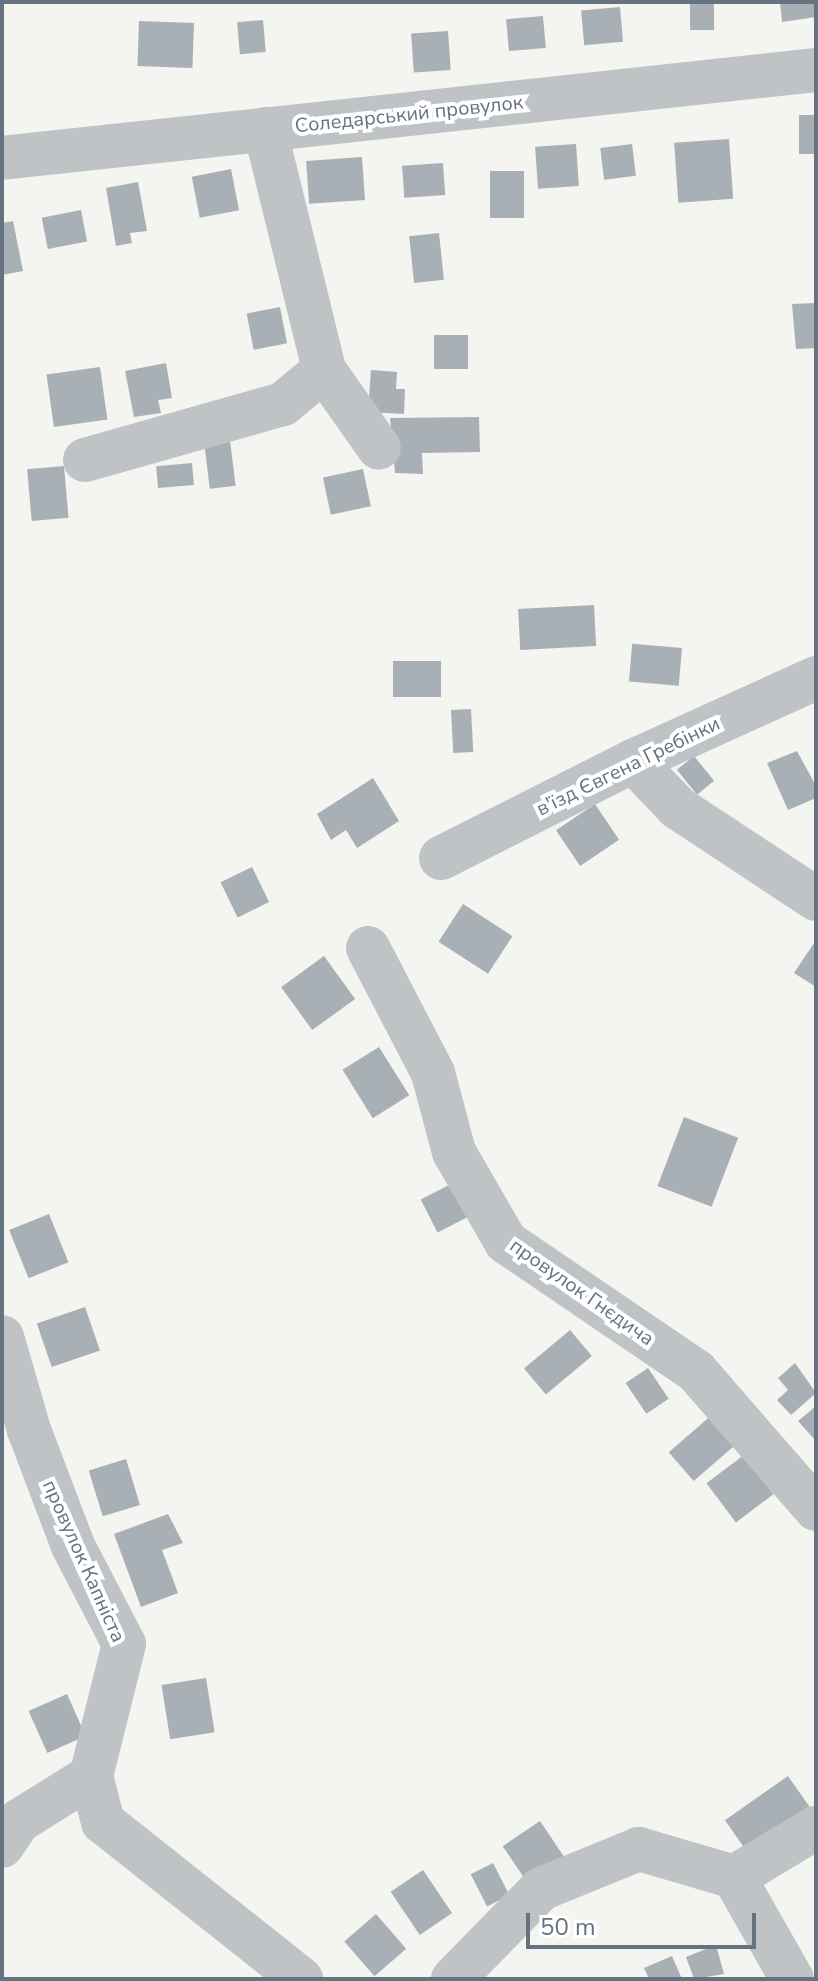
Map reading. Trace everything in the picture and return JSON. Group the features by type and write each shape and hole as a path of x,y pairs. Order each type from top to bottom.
{"street":[{"name":"Соледарський провулок","path":"2,158 816,70"},
{"path":"265,129 324,370 379,448"},
{"path":"85,460 283,404 324,370"},
{"name":"в'їзд Євгена Гребінки","path":"441,858 633,761 816,678"},
{"path":"633,761 678,808 816,899"},
{"name":"провулок Гнєдича","path":"368,948 433,1073 454,1152 506,1242 696,1371 816,1509"},
{"name":"провулок Капніста","path":"2,1337 29,1430 73,1546 124,1644 91,1776 103,1822 301,1979"},
{"path":"2,1846 19,1821 91,1776"},
{"path":"734,1877 816,1828"},
{"path":"453,1979 541,1889 639,1849 734,1877 792,1979"}],"building":[{"path":"690,2 714,2 714,30 690,30"},
{"path":"780,2 815,2 816,17 782,22"},
{"path":"620,7 623,42 584,45 581,10"},
{"path":"543,16 546,48 509,51 506,19"},
{"path":"263,20 266,52 240,54 237,22"},
{"path":"139,21 194,23 192,68 137,66"},
{"path":"448,31 451,70 414,72 411,34"},
{"path":"799,115 816,115 816,154 799,154"},
{"path":"729,139 733,199 678,203 674,143"},
{"path":"576,144 579,186 538,189 535,147"},
{"path":"632,144 636,176 604,180 600,148"},
{"path":"362,157 365,200 309,204 306,161"},
{"path":"443,163 445,195 404,198 402,166"},
{"path":"231,169 239,210 200,218 192,177"},
{"path":"490,171 524,171 524,218 490,218"},
{"path":"138,182 147,231 130,233 132,243 116,246 106,188"},
{"path":"81,210 87,241 48,249 42,218"},
{"path":"13,221 23,271 2,275 2,223"},
{"path":"439,233 444,280 414,283 409,236"},
{"path":"816,303 816,348 796,349 792,304"},
{"path":"280,307 287,343 254,350 247,313"},
{"path":"434,335 468,335 468,369 434,369"},
{"path":"166,363 172,398 158,400 161,413 134,417 125,371"},
{"path":"100,367 107,419 54,427 47,375"},
{"path":"371,370 397,372 396,389 405,389 404,414 368,412"},
{"path":"479,417 480,452 422,453 423,474 395,473 390,418"},
{"path":"230,440 236,486 210,489 204,443"},
{"path":"192,463 194,485 158,488 156,466"},
{"path":"64,466 69,518 32,521 27,469"},
{"path":"363,469 371,506 331,515 323,478"},
{"path":"594,605 596,646 520,650 518,609"},
{"path":"632,644 682,648 679,686 629,681"},
{"path":"393,661 441,661 441,697 393,697"},
{"path":"471,709 473,752 453,753 451,710"},
{"path":"797,751 816,786 816,798 788,810 767,763"},
{"path":"694,756 714,781 697,795 677,770"},
{"path":"373,778 399,821 357,848 346,830 331,840 317,814"},
{"path":"595,804 619,840 580,866 556,830"},
{"path":"252,867 269,902 238,917 221,882"},
{"path":"463,904 512,936 488,974 438,942"},
{"path":"816,940 816,987 794,973"},
{"path":"324,956 355,999 312,1030 281,987"},
{"path":"379,1047 409,1095 373,1118 343,1070"},
{"path":"684,1117 738,1138 712,1207 657,1186"},
{"path":"451,1184 468,1217 438,1232 421,1199"},
{"path":"49,1214 68,1262 29,1278 9,1230"},
{"path":"85,1307 100,1350 52,1367 37,1324"},
{"path":"570,1330 592,1356 546,1395 524,1369"},
{"path":"795,1363 816,1393 791,1415 777,1400 788,1390 778,1378"},
{"path":"648,1368 669,1399 646,1414 626,1383"},
{"path":"816,1406 816,1441 798,1421"},
{"path":"714,1413 739,1442 694,1481 669,1452"},
{"path":"744,1455 773,1494 736,1522 706,1483"},
{"path":"126,1459 140,1505 103,1516 89,1470"},
{"path":"168,1514 183,1543 162,1550 178,1593 141,1607 114,1534"},
{"path":"206,1678 215,1732 170,1739 162,1685"},
{"path":"67,1694 86,1736 47,1753 29,1711"},
{"path":"788,1776 813,1812 750,1856 725,1820"},
{"path":"540,1821 564,1857 527,1882 503,1846"},
{"path":"493,1863 509,1895 487,1906 471,1874"},
{"path":"423,1870 452,1913 420,1935 391,1892"},
{"path":"376,1914 406,1949 374,1976 344,1942"},
{"path":"716,1945 724,1974 694,1979 686,1957"},
{"path":"672,1956 682,1979 649,1979 644,1968"}]}
